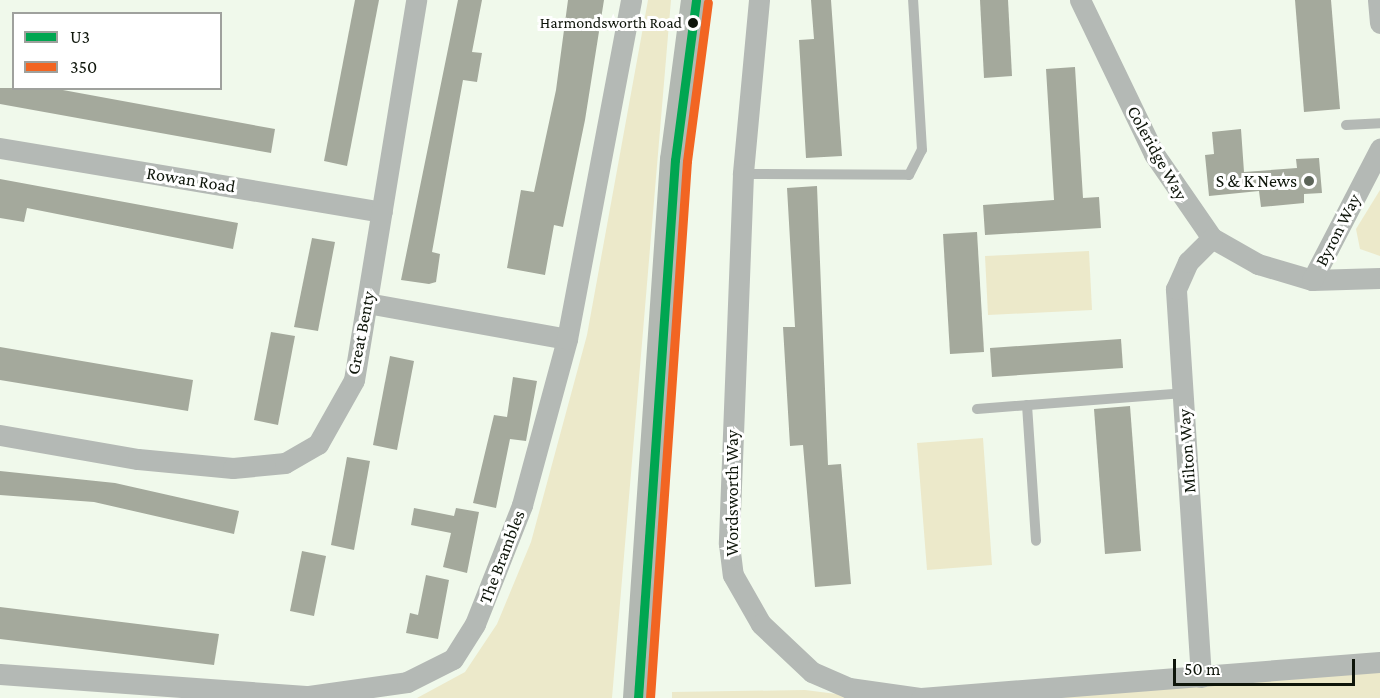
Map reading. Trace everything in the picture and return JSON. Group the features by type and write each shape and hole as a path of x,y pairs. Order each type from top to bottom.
{"street":[{"name":"Great Benty","path":"0,435 138,459 233,468 285,463 318,444 354,380 416,0"},
{"name":"The Brambles","path":"0,674 309,696 407,682 453,659 476,624 522,505 567,339 631,0"},
{"path":"638,698 675,160 696,0"},
{"name":"Wordsworth Way","path":"759,0 743,174 729,544 733,575 761,624 812,672 849,688 921,698 1380,662"},
{"name":"Coleridge Way","path":"1080,0 1154,154 1212,238 1258,264 1312,280 1380,278"},
{"path":"1378,0 1380,23"},
{"name":"Rowan Road","path":"0,148 382,212"},
{"name":"Byron Way","path":"1312,280 1380,149"},
{"name":"Milton Way","path":"1202,677 1176,289 1188,262 1212,238"},
{"path":"367,303 567,339"}],"lane":[{"path":"743,174 909,175 922,150 913,0"},
{"path":"1346,125 1380,123"},
{"path":"977,409 1183,393"},
{"path":"1028,405 1035,541"}],"shaded area":[{"path":"648,0 671,0 612,698 417,698 465,672 497,624 531,542 587,335"},
{"path":"1380,190 1380,256 1360,249 1356,229"},
{"path":"1089,251 1092,310 988,315 985,256"},
{"path":"983,438 992,565 927,570 917,443"},
{"path":"1380,669 1380,698 1004,698"},
{"path":"805,690 868,698 672,698 672,692"}],"building":[{"path":"355,0 379,0 347,166 324,161"},
{"path":"458,0 482,0 472,52 482,53 477,82 463,80 432,252 440,254 436,282 429,284 401,280"},
{"path":"568,0 604,0 585,120 563,227 554,225 545,275 507,268 521,190 534,192 556,90"},
{"path":"811,0 831,0 842,156 806,158 799,40 814,39"},
{"path":"980,0 1008,0 1012,76 984,78"},
{"path":"1295,0 1331,0 1340,109 1304,112"},
{"path":"1075,67 1083,198 1099,197 1101,228 985,235 983,205 1054,200 1046,69"},
{"path":"0,88 63,90 275,129 271,153 0,104"},
{"path":"1241,129 1244,172 1297,168 1296,159 1319,158 1322,193 1304,194 1304,203 1261,207 1259,191 1209,196 1205,155 1214,154 1212,132"},
{"path":"0,179 238,223 233,249 27,208 24,222 0,218"},
{"path":"817,186 828,465 841,464 851,584 815,587 803,445 790,446 783,327 795,327 787,188"},
{"path":"977,232 984,352 950,354 943,234"},
{"path":"312,238 335,242 318,331 294,327"},
{"path":"271,332 295,336 278,425 254,420"},
{"path":"1121,339 1123,368 992,377 990,348"},
{"path":"0,347 193,380 188,411 0,380"},
{"path":"390,356 414,361 397,450 373,445"},
{"path":"513,377 537,381 526,441 510,439 496,508 473,503 494,415 507,417"},
{"path":"1130,406 1141,551 1105,554 1094,409"},
{"path":"347,457 370,461 354,550 331,545"},
{"path":"0,471 115,483 239,511 234,534 94,502 0,495"},
{"path":"414,508 454,516 456,508 479,512 467,573 443,567 451,533 411,525"},
{"path":"302,551 326,556 314,616 290,611"},
{"path":"426,575 449,580 438,639 406,633 410,613 418,615"},
{"path":"0,607 219,634 214,665 0,639"}],"transit line":[{"name":"U3","path":"638,698 675,160 696,0"},
{"name":"350","path":"650,698 687,161 708,2"}],"place":[{"name":"Harmondsworth Road","path":"693,23"},
{"name":"S & K News","path":"1309,181"}]}
